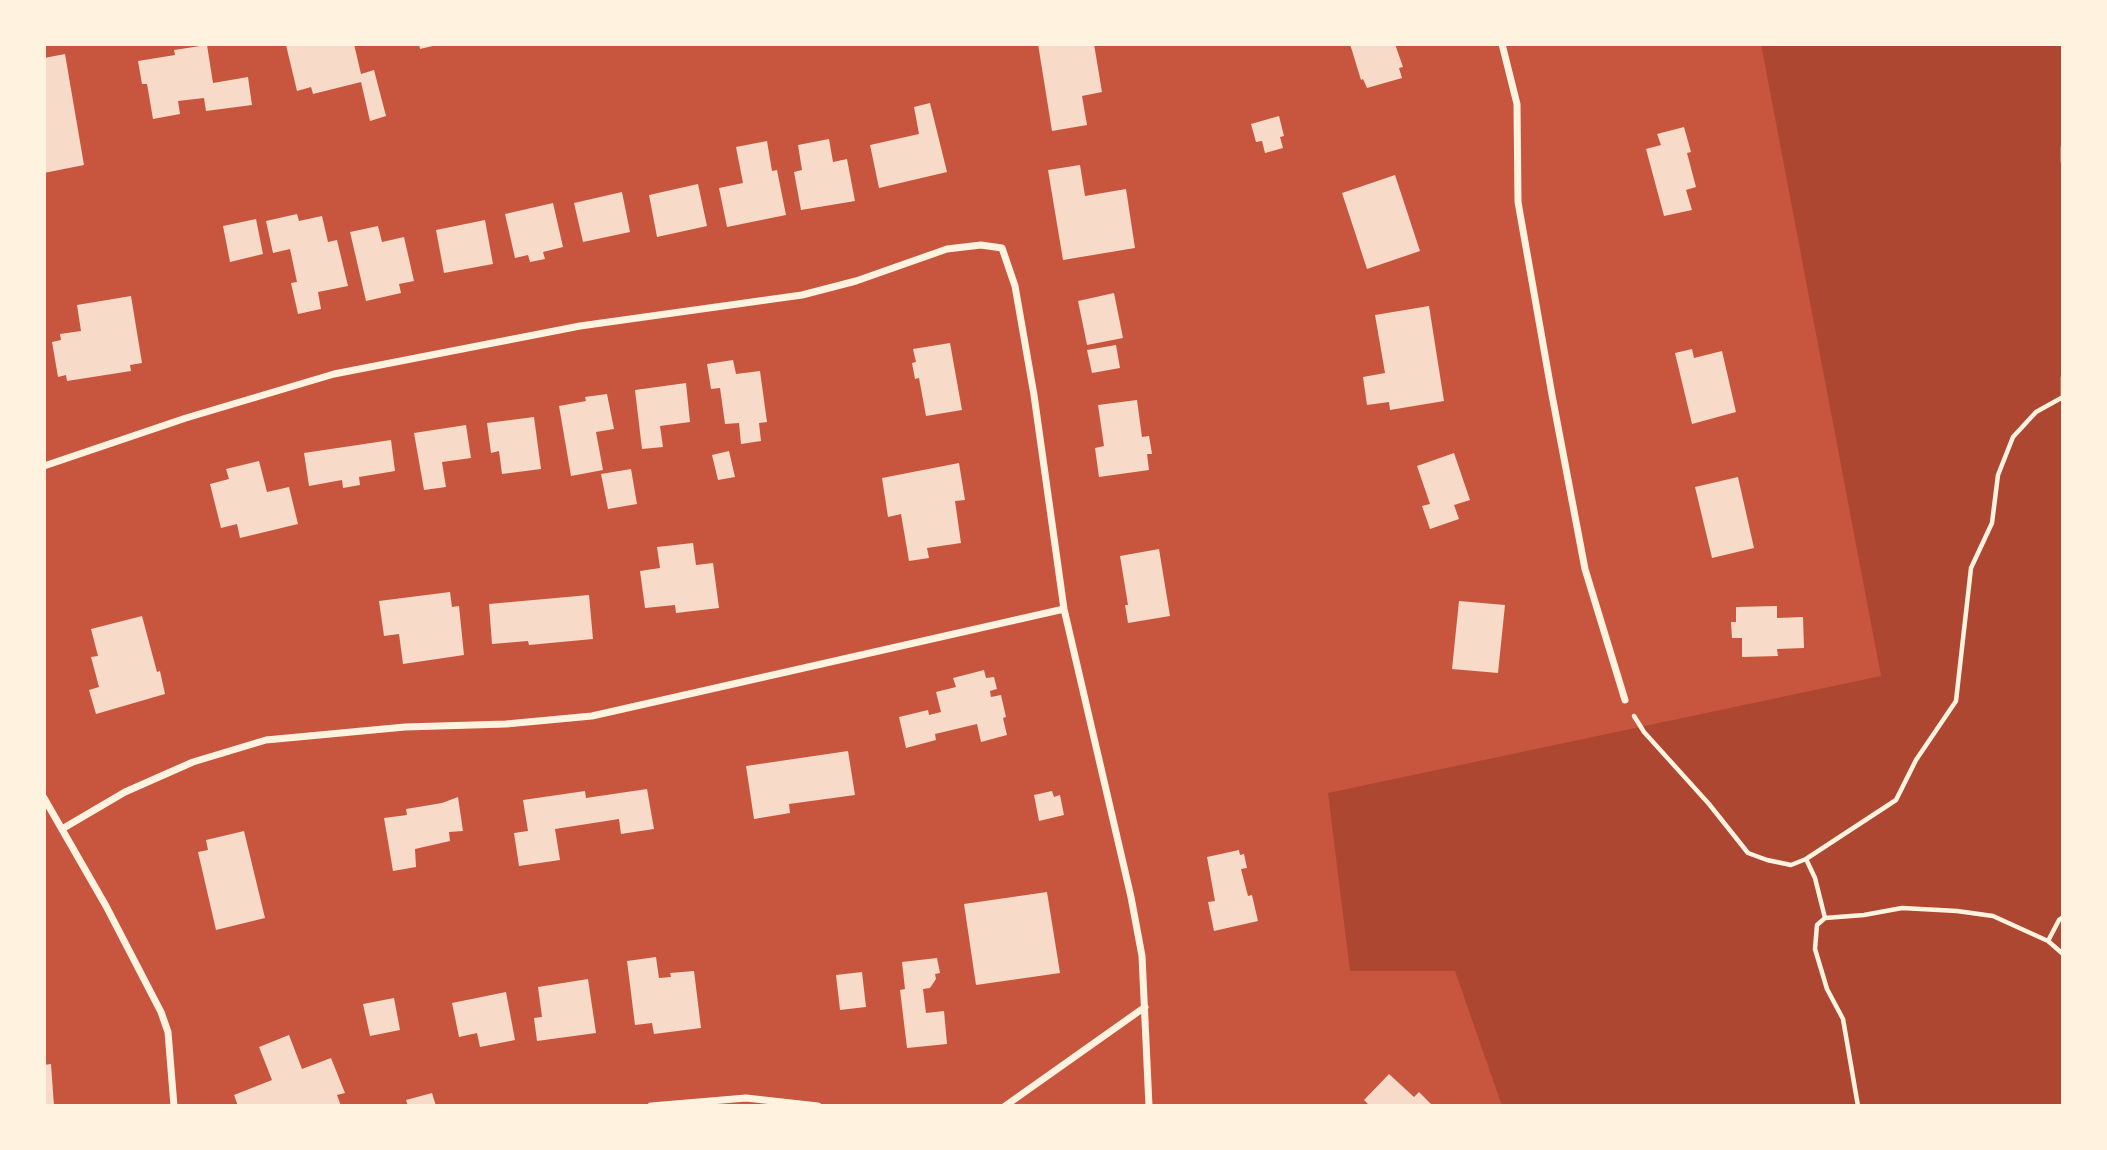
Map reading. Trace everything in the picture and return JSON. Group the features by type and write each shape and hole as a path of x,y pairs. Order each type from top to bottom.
{"street":[{"path":"1503,44 1517,104 1518,202 1552,395 1586,569 1625,700"},
{"path":"44,466 186,418 334,374 580,326 802,295 856,281 947,249 981,245 1002,248 1015,286 1034,395 1064,610 1131,897 1142,956 1149,1106"},
{"path":"62,829 125,792 193,762 265,740 405,727 506,724 592,716 1064,610"},
{"path":"44,798 138,965 161,1012 168,1032 174,1106"},
{"path":"1005,1106 1145,1007"},
{"path":"652,1106 746,1098 818,1106"}],"path":[{"path":"2063,147 2063,162"},
{"path":"1625,700 1644,732 1709,804 1748,853 1791,865 1806,859 1896,800 1916,760 1956,701 1971,568 1992,523 1998,475 2013,437 2036,412 2063,397 2063,377"},
{"path":"1806,859 1815,878 1825,918"},
{"path":"1858,1106 1843,1019 1827,989 1815,948 1817,925 1825,918 1902,908 1993,916 2048,941 2063,954"},
{"path":"2048,941 2063,917"}],"shaded area":[{"path":"1761,44 2063,44 2063,1106 1502,1106 1455,971 1350,971 1328,793 1881,676"}],"building":[{"path":"354,44 361,74 374,70 386,116 370,121 361,82 313,94 311,87 297,91 286,45"},
{"path":"419,44 437,44 437,45 420,49"},
{"path":"1038,44 1094,44 1102,92 1082,96 1087,125 1052,131"},
{"path":"1350,44 1395,44 1403,67 1399,68 1402,78 1367,88 1363,79 1361,80"},
{"path":"207,45 213,83 248,77 252,105 206,111 204,98 178,101 180,114 153,119 147,84 142,84 138,61 175,55 174,50"},
{"path":"65,54 84,165 44,173 44,58"},
{"path":"930,103 947,172 879,188 870,145 919,134 914,107"},
{"path":"1279,116 1284,136 1280,137 1283,148 1265,153 1262,141 1256,142 1251,124"},
{"path":"1684,127 1691,152 1687,153 1696,187 1686,190 1692,210 1664,216 1646,149 1661,145 1657,134"},
{"path":"829,139 833,162 847,159 855,201 801,210 794,172 802,170 798,145"},
{"path":"767,141 772,171 777,170 786,215 727,227 719,188 743,183 736,147"},
{"path":"1080,165 1085,196 1126,189 1135,248 1063,260 1048,170"},
{"path":"1395,175 1420,251 1367,269 1342,193"},
{"path":"698,184 707,226 657,237 649,195"},
{"path":"622,192 630,232 583,242 574,203"},
{"path":"553,203 563,247 543,252 545,259 530,262 528,255 515,258 505,214"},
{"path":"297,214 299,221 322,216 328,242 337,240 348,286 318,292 321,309 298,314 291,283 297,282 290,249 273,253 266,221"},
{"path":"256,219 263,254 230,262 223,226"},
{"path":"485,220 493,264 444,273 436,230"},
{"path":"378,226 382,242 404,237 414,281 399,284 401,293 366,301 350,232"},
{"path":"1114,293 1123,338 1087,345 1078,301"},
{"path":"131,296 142,363 130,365 131,371 67,381 66,375 58,377 52,342 61,340 60,334 81,331 77,305"},
{"path":"1429,306 1444,401 1390,410 1389,402 1367,405 1363,377 1385,373 1375,315"},
{"path":"950,343 962,410 926,416 919,378 915,379 912,363 916,362 913,349"},
{"path":"1116,345 1120,368 1092,373 1087,350"},
{"path":"1692,349 1694,358 1722,351 1736,412 1692,424 1675,353"},
{"path":"733,360 736,374 760,371 767,422 759,423 761,441 741,444 739,423 725,424 720,388 711,389 707,364"},
{"path":"686,383 690,422 660,426 663,447 642,449 635,390"},
{"path":"607,394 614,429 596,432 603,470 571,476 559,406 586,401 585,397"},
{"path":"1137,400 1142,437 1149,436 1152,454 1147,454 1149,470 1099,477 1095,448 1104,446 1098,405"},
{"path":"534,417 541,469 502,474 499,451 491,453 487,423"},
{"path":"466,425 471,458 442,462 446,487 424,490 414,433"},
{"path":"391,440 395,471 359,477 360,485 343,488 342,480 309,486 304,453"},
{"path":"729,451 735,477 718,480 712,455"},
{"path":"1454,453 1470,500 1454,505 1459,519 1430,529 1422,506 1430,504 1417,466"},
{"path":"259,461 267,492 289,487 298,524 240,538 237,524 221,528 210,484 229,479 226,469"},
{"path":"959,463 965,500 955,501 961,543 927,548 929,558 909,561 901,514 888,517 882,478"},
{"path":"631,469 637,504 608,509 601,474"},
{"path":"1738,477 1754,548 1712,558 1695,487"},
{"path":"693,543 696,565 713,563 719,608 676,613 675,605 645,608 640,571 660,568 657,547"},
{"path":"1159,549 1170,616 1128,623 1125,605 1128,605 1120,556"},
{"path":"450,592 452,607 459,606 464,655 403,664 399,634 384,636 379,601"},
{"path":"589,595 593,639 529,645 528,641 492,644 489,604"},
{"path":"1459,601 1505,605 1498,673 1452,669"},
{"path":"1777,606 1777,618 1803,617 1804,648 1777,649 1778,656 1742,657 1742,638 1732,638 1731,622 1736,622 1736,607"},
{"path":"142,616 165,694 96,714 89,690 99,687 91,657 98,656 91,629"},
{"path":"984,670 986,678 994,677 997,689 990,691 991,697 1001,695 1007,735 981,742 977,724 935,734 936,740 906,748 899,717 928,710 929,715 941,712 936,692 956,687 953,678"},
{"path":"848,751 855,795 789,804 790,813 754,819 746,766"},
{"path":"647,789 654,829 621,834 619,819 555,829 560,860 519,866 514,833 528,831 523,800 585,791 586,798"},
{"path":"1052,791 1054,797 1060,795 1064,815 1039,821 1034,795"},
{"path":"458,797 463,831 449,832 450,841 415,849 416,867 393,871 384,818 407,815 406,809 442,803"},
{"path":"244,831 265,918 216,930 198,852 208,850 206,840"},
{"path":"1239,850 1240,855 1244,854 1247,868 1241,869 1248,896 1252,895 1258,921 1214,931 1208,902 1215,901 1207,857"},
{"path":"1047,892 1060,973 976,985 964,904"},
{"path":"656,957 659,978 671,977 670,973 694,971 701,1028 654,1034 652,1023 635,1025 627,961"},
{"path":"937,958 940,973 935,974 936,979 930,988 923,989 926,1013 944,1011 947,1044 907,1048 900,990 905,989 902,962"},
{"path":"862,972 866,1007 840,1010 836,975"},
{"path":"588,979 596,1033 537,1041 534,1018 542,1017 538,987"},
{"path":"506,992 515,1040 480,1047 477,1033 459,1037 452,1003"},
{"path":"394,998 400,1030 370,1036 363,1004"},
{"path":"289,1035 302,1069 331,1058 345,1093 337,1095 341,1106 238,1106 234,1095 272,1080 259,1047"},
{"path":"51,1064 54,1106 44,1106 44,1065"},
{"path":"1389,1074 1414,1097 1419,1092 1433,1106 1370,1106 1364,1100"},
{"path":"432,1093 436,1106 408,1106 406,1100"}]}
